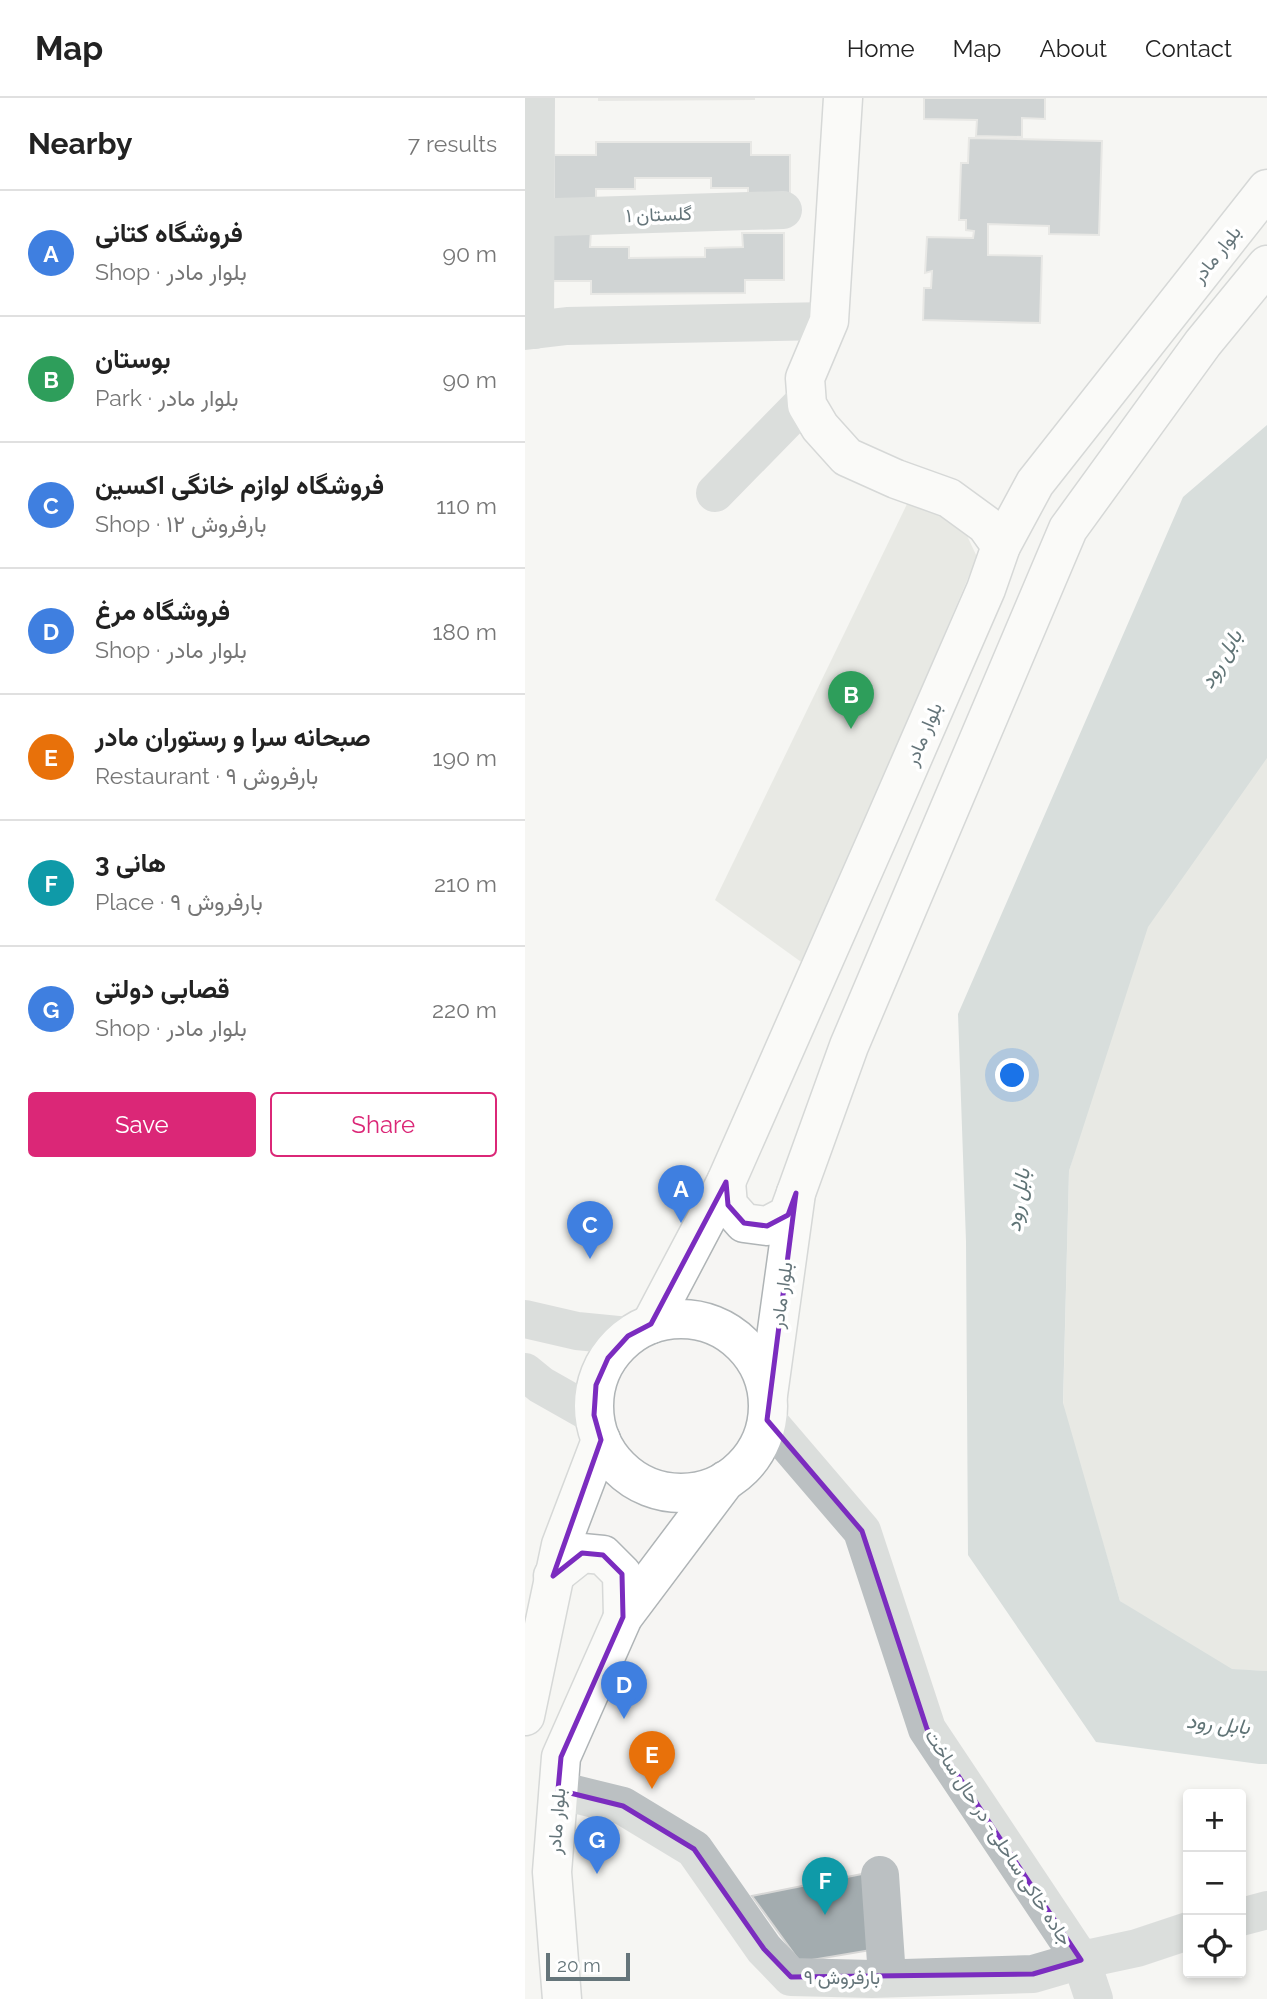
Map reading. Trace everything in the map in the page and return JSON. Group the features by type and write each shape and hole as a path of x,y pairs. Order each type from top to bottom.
{"main road":[{"path":"843,98 829,321 805,378 807,405 820,427 847,457 896,479 949,498 986,525 1001,546"},
{"name":"بلوار مادر","path":"640,1330 726,1182 883,828 986,589 1001,546 1035,483 1267,189"},
{"name":"بلوار مادر","path":"767,1407 796,1193 849,1046 1068,529 1203,344 1267,265"},
{"path":"726,1182 728,1205 744,1223 767,1226 788,1215 796,1193"},
{"path":"525,1716 553,1576 597,1428 596,1385 608,1358 640,1330 677,1319 703,1321 727,1331 747,1348 760,1370 767,1407 759,1443 745,1464 726,1480 707,1489 664,1491 644,1485 626,1474 611,1458 597,1428"},
{"name":"بلوار مادر","path":"562,1999 552,1872 561,1757 623,1617 726,1480"},
{"path":"553,1576 582,1553 603,1555 622,1574 623,1617"}],"street":[{"path":"536,98 530,218 530,331 567,326 829,321"},
{"name":"گلستان ۱","path":"530,218 783,210"},
{"path":"716,493 806,400"},
{"path":"525,1319 577,1331 640,1330"},
{"path":"525,1372 597,1428"},
{"name":"جاده خاکی ساحلی- در حال ساخت","path":"767,1407 862,1531 927,1728 1081,1960"},
{"name":"بارفروش ۹","path":"558,1790 623,1806 694,1849 764,1949 791,1977 877,1985 1033,1974 1137,1948 1183,1933"},
{"path":"877,1985 880,1875"},
{"path":"1246,1915 1267,1909"},
{"path":"1081,1960 1093,1998"}],"highlighted area":[{"path":"726,1182 728,1205 744,1223 767,1226 788,1215 796,1193 767,1420 862,1531 927,1729 1081,1960 1033,1974 791,1977 764,1949 694,1849 623,1806 558,1790 561,1757 623,1617 622,1574 603,1555 582,1553 553,1576 601,1440 594,1415 596,1385 608,1358 628,1336 651,1324"}],"shaded area":[{"path":"908,502 962,525 977,557 804,964 715,900"},
{"path":"1267,680 1267,1671 1220,1669 1120,1601 1063,1409 1069,1171 1119,1002 1204,777"}],"water":[{"name":"بابل رود","path":"1267,425 1267,758 1148,927 1069,1171 1063,1403 1120,1601 1232,1669 1267,1671 1267,1764 1259,1764 1096,1742 968,1555 966,1241 958,1014 1183,497"}],"building":[{"path":"754,98 754,99 599,100"},
{"path":"924,98 1045,98 1045,119 1022,118 1022,137 976,136 977,120 924,119"},
{"path":"969,138 1102,141 1099,235 1049,234 1049,226 988,224 988,255 1042,256 1040,323 923,320 924,288 931,288 932,271 925,273 927,237 973,238 974,231 966,230 966,220 959,220 961,163 968,163"},
{"path":"596,142 751,142 751,155 790,155 790,203 748,203 748,188 711,188 711,178 635,178 635,189 596,189 596,205 554,205 554,155 596,155"},
{"path":"549,231 591,231 590,247 629,247 629,258 705,257 705,248 743,247 742,233 784,233 784,280 745,280 745,293 591,294 591,281 549,281"},
{"path":"877,1871 877,1949 800,1962 752,1896"}],"place":[{"name":"بوستان","path":"851,729"},
{"name":"فروشگاه کتانی","path":"681,1223"},
{"name":"فروشگاه لوازم خانگی اکسین","path":"590,1259"},
{"name":"فروشگاه مرغ","path":"624,1719"},
{"name":"صبحانه سرا و رستوران مادر","path":"652,1789"},
{"name":"قصابی دولتی","path":"597,1874"},
{"name":"هانی 3","path":"825,1915"}]}
